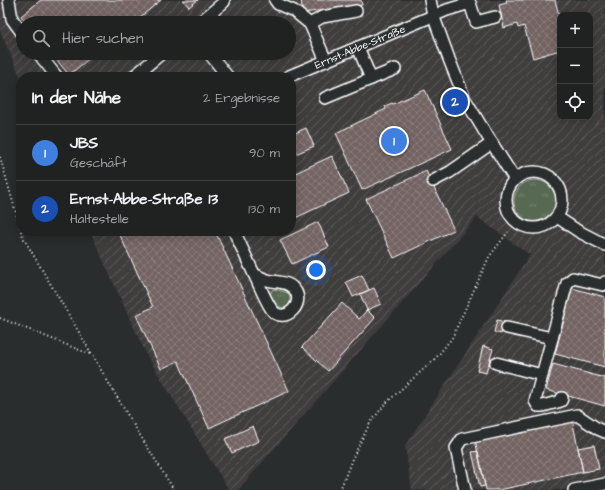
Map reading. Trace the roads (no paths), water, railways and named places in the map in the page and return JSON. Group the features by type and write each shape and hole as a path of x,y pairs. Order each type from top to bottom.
{"street":[{"path":"9,0 12,19 16,24"},
{"path":"207,16 224,2 224,0"},
{"path":"275,0 278,4 294,11 310,24 326,60"},
{"path":"430,0 433,15 448,59 465,99 514,178"},
{"path":"470,2 476,22 495,17"},
{"name":"Ernst-Abbe-Straße","path":"296,73 433,15 470,2"},
{"path":"310,24 322,17 356,11"},
{"path":"358,47 371,79"},
{"path":"44,60 53,72"},
{"path":"139,72 154,60"},
{"path":"215,60 224,72"},
{"path":"325,98 395,68"},
{"path":"433,181 450,172 492,143"},
{"path":"531,171 547,174 554,179 559,185 563,201 557,217 551,223 543,227 526,227 518,223 507,210 506,201 506,192 514,178 531,171"},
{"path":"557,217 578,231 605,245"},
{"path":"236,236 254,274"},
{"path":"562,398 561,401 543,406 538,406 535,401 567,283 573,278 603,285 605,282"},
{"path":"507,328 552,338"},
{"path":"496,363 542,375"},
{"path":"465,490 456,448 462,439 577,414 598,429 605,432"},
{"path":"574,490 605,484"}],"place":[{"name":"Ernst-Abbe-Straße 13","path":"455,102"},
{"name":"JBS","path":"394,141"}]}
